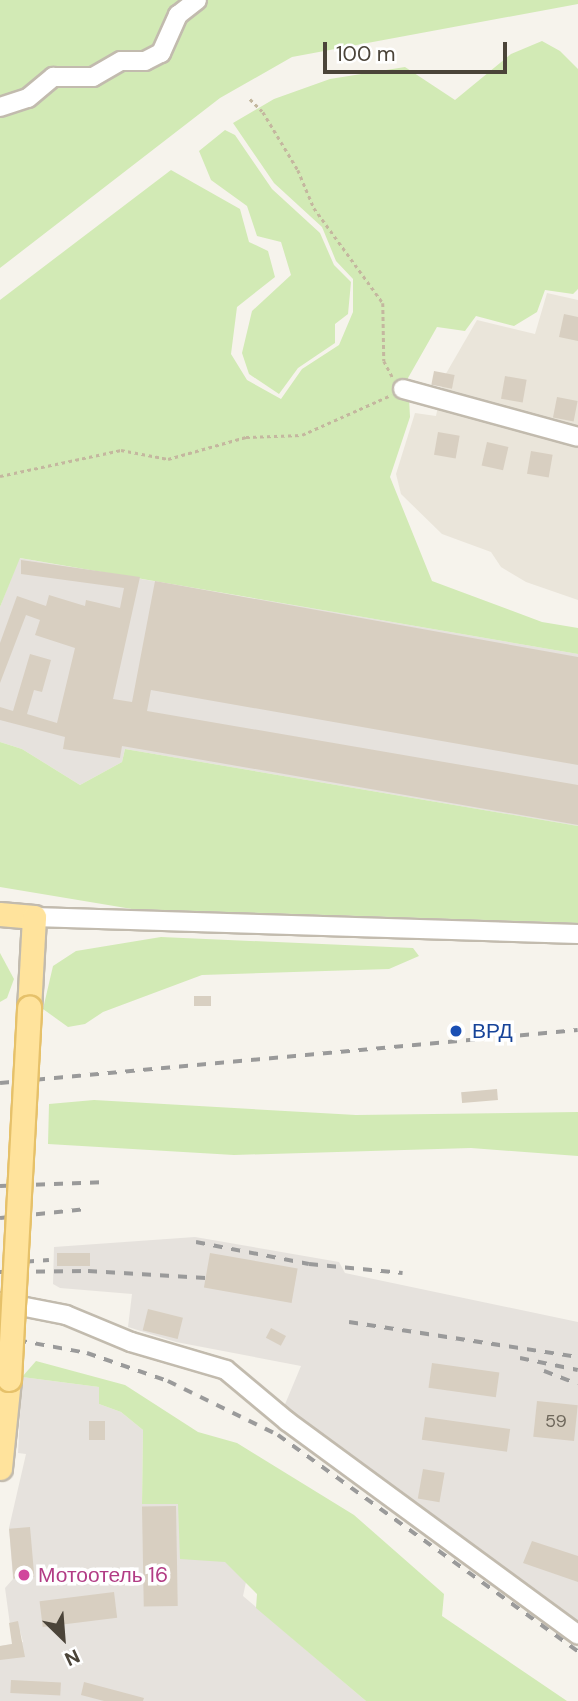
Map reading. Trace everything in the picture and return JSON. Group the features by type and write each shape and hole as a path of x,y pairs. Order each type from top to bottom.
{"main road":[{"path":"0,915 34,918 9,1379 0,1468"}],"street":[{"path":"0,107 28,98 53,77 93,76 121,61 145,61 160,53 178,15 197,0"},
{"path":"403,389 578,437"},
{"path":"34,918 578,934"},
{"path":"0,1302 66,1315 131,1342 226,1370 287,1421 578,1635"}],"path":[{"path":"0,476 121,450 168,458 246,437 302,435 403,389 384,361 383,303 314,208 298,170 263,111 250,99"}],"shaded area":[{"path":"547,293 578,300 578,600 526,582 501,567 491,552 442,534 401,494 396,474 415,413 436,416 444,377 477,320 535,334"},
{"path":"19,558 578,654 578,826 125,749 122,762 80,785 22,749 0,742 0,607"},
{"path":"195,1237 339,1262 345,1273 578,1322 578,1623 283,1409 301,1366 176,1342 128,1327 132,1294 60,1288 53,1284 54,1247"},
{"path":"22,1377 99,1387 99,1404 121,1412 143,1430 142,1503 178,1503 246,1582 243,1596 366,1701 0,1701 0,1646 23,1642 20,1631 11,1632 5,1588 13,1579 9,1528 26,1454 18,1453"}],"green space":[{"path":"0,0 578,0 578,4 292,57 220,98 0,268"},
{"path":"542,41 560,51 578,69 578,289 573,294 545,290 537,312 514,326 476,316 465,331 437,327 408,378 410,417 390,477 432,581 542,622 578,628 578,654 20,558 0,607 0,300 171,170 240,209 249,242 268,251 275,277 237,307 231,354 247,380 281,399 302,369 339,345 353,312 353,279 336,261 322,227 274,183 233,123 274,99 330,79 405,67 455,100 511,54"},
{"path":"225,130 235,135 272,189 320,233 334,265 351,282 348,314 335,324 335,343 298,368 279,394 249,374 242,353 252,311 291,275 281,242 257,236 247,206 211,180 199,151"},
{"path":"0,742 22,749 80,785 122,762 125,749 578,826 578,923 132,909 0,887"},
{"path":"161,937 413,948 419,956 389,969 202,975 103,1012 85,1024 68,1027 43,1009 53,966 76,951"},
{"path":"0,953 14,979 7,998 0,1002"},
{"path":"94,1100 356,1115 578,1112 578,1156 471,1148 234,1155 48,1144 49,1104"},
{"path":"36,1361 125,1385 198,1432 237,1443 354,1515 444,1594 442,1616 567,1701 366,1701 256,1608 257,1594 225,1562 180,1559 178,1504 142,1504 143,1430 121,1412 99,1404 99,1387 22,1377"}],"building":[{"path":"564,314 578,317 578,341 559,337"},
{"path":"434,371 455,375 452,389 431,385"},
{"path":"505,376 527,380 523,402 501,399"},
{"path":"557,397 578,401 574,422 553,418"},
{"path":"438,432 460,436 456,458 434,455"},
{"path":"487,442 508,447 503,470 482,465"},
{"path":"531,451 553,455 549,477 527,474"},
{"path":"21,560 140,577 113,699 132,702 155,581 578,657 578,765 151,690 147,711 578,785 578,825 122,746 120,758 63,749 65,737 0,720 0,707 13,711 30,654 51,660 42,692 34,690 27,714 57,723 75,648 35,635 40,620 26,615 0,683 0,643 17,596 46,606 49,595 85,606 86,600 120,608 124,588 21,574"},
{"path":"194,996 211,996 211,1006 194,1006"},
{"path":"497,1089 498,1100 462,1103 461,1092"},
{"path":"57,1253 90,1253 90,1266 57,1266"},
{"path":"210,1253 298,1268 292,1303 204,1287"},
{"path":"148,1309 183,1318 178,1339 143,1330"},
{"path":"271,1328 286,1336 281,1346 266,1338"},
{"path":"432,1363 499,1372 496,1397 429,1388"},
{"path":"537,1401 578,1405 574,1441 533,1437"},
{"path":"425,1417 510,1429 507,1452 422,1440"},
{"path":"89,1421 105,1421 105,1440 89,1440"},
{"path":"423,1469 445,1473 439,1502 418,1499"},
{"path":"176,1506 178,1606 144,1607 142,1507"},
{"path":"30,1527 34,1577 13,1579 9,1529"},
{"path":"532,1541 578,1556 578,1582 523,1563"},
{"path":"114,1592 117,1618 43,1627 40,1601"},
{"path":"18,1621 25,1657 0,1660 0,1646 12,1644 9,1623"},
{"path":"11,1680 61,1683 60,1696 10,1693"},
{"path":"84,1682 144,1698 143,1701 104,1701 81,1695"}],"railway":[{"path":"0,1083 578,1030"},
{"path":"0,1186 108,1182"},
{"path":"0,1218 87,1209"},
{"path":"196,1242 309,1264 403,1273"},
{"path":"7,1263 49,1260"},
{"path":"0,1272 88,1271 206,1278"},
{"path":"349,1322 578,1357"},
{"path":"0,1337 87,1353 168,1381 278,1435 578,1651"},
{"path":"520,1358 578,1370"},
{"path":"544,1371 578,1384"}],"place":[{"name":"ВРД","path":"456,1031"},
{"name":"Мотоотель 16","path":"24,1575"}]}
